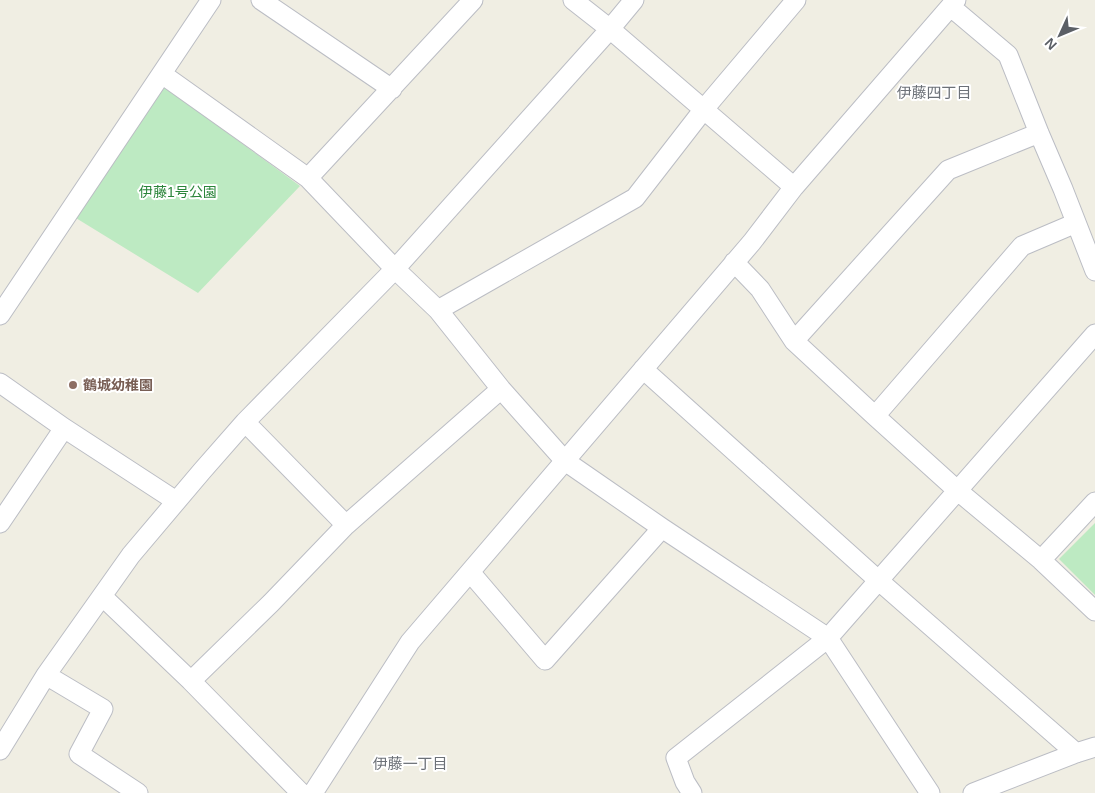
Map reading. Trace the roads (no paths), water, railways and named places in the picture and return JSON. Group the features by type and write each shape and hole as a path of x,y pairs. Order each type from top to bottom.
{"street":[{"path":"0,314 211,0"},
{"path":"261,0 392,89"},
{"path":"574,0 794,187"},
{"path":"0,750 46,675 131,555 176,501 245,422 395,269 634,0"},
{"path":"438,310 635,198 704,109 796,0"},
{"path":"308,178 392,89 469,1"},
{"path":"313,793 410,642 752,242 794,187 954,3 1008,56 1095,271"},
{"path":"162,74 308,178 395,269 438,310 501,389 565,461 828,638 930,793"},
{"path":"794,341 948,170 1039,134"},
{"path":"875,416 1022,246 1076,223"},
{"path":"734,262 760,289 794,341 958,490 1041,560 1095,612"},
{"path":"692,793 685,782 676,758 828,638 1095,334"},
{"path":"643,369 878,580 1076,754"},
{"path":"0,383 64,428 176,501"},
{"path":"191,680 346,525 501,389"},
{"path":"245,422 346,525"},
{"path":"0,523 64,428"},
{"path":"1041,560 1095,502"},
{"path":"470,572 545,660 662,528"},
{"path":"102,596 191,680 301,793"},
{"path":"46,675 104,709 79,754 138,793"},
{"path":"973,793 1095,747"}],"place":[{"name":"鶴城幼稚園","path":"73,385"}],"district":[{"name":"伊藤四丁目","path":"934,92"},
{"name":"伊藤一丁目","path":"410,763"}],"park label":[{"name":"伊藤1号公園","path":"178,192"}]}
